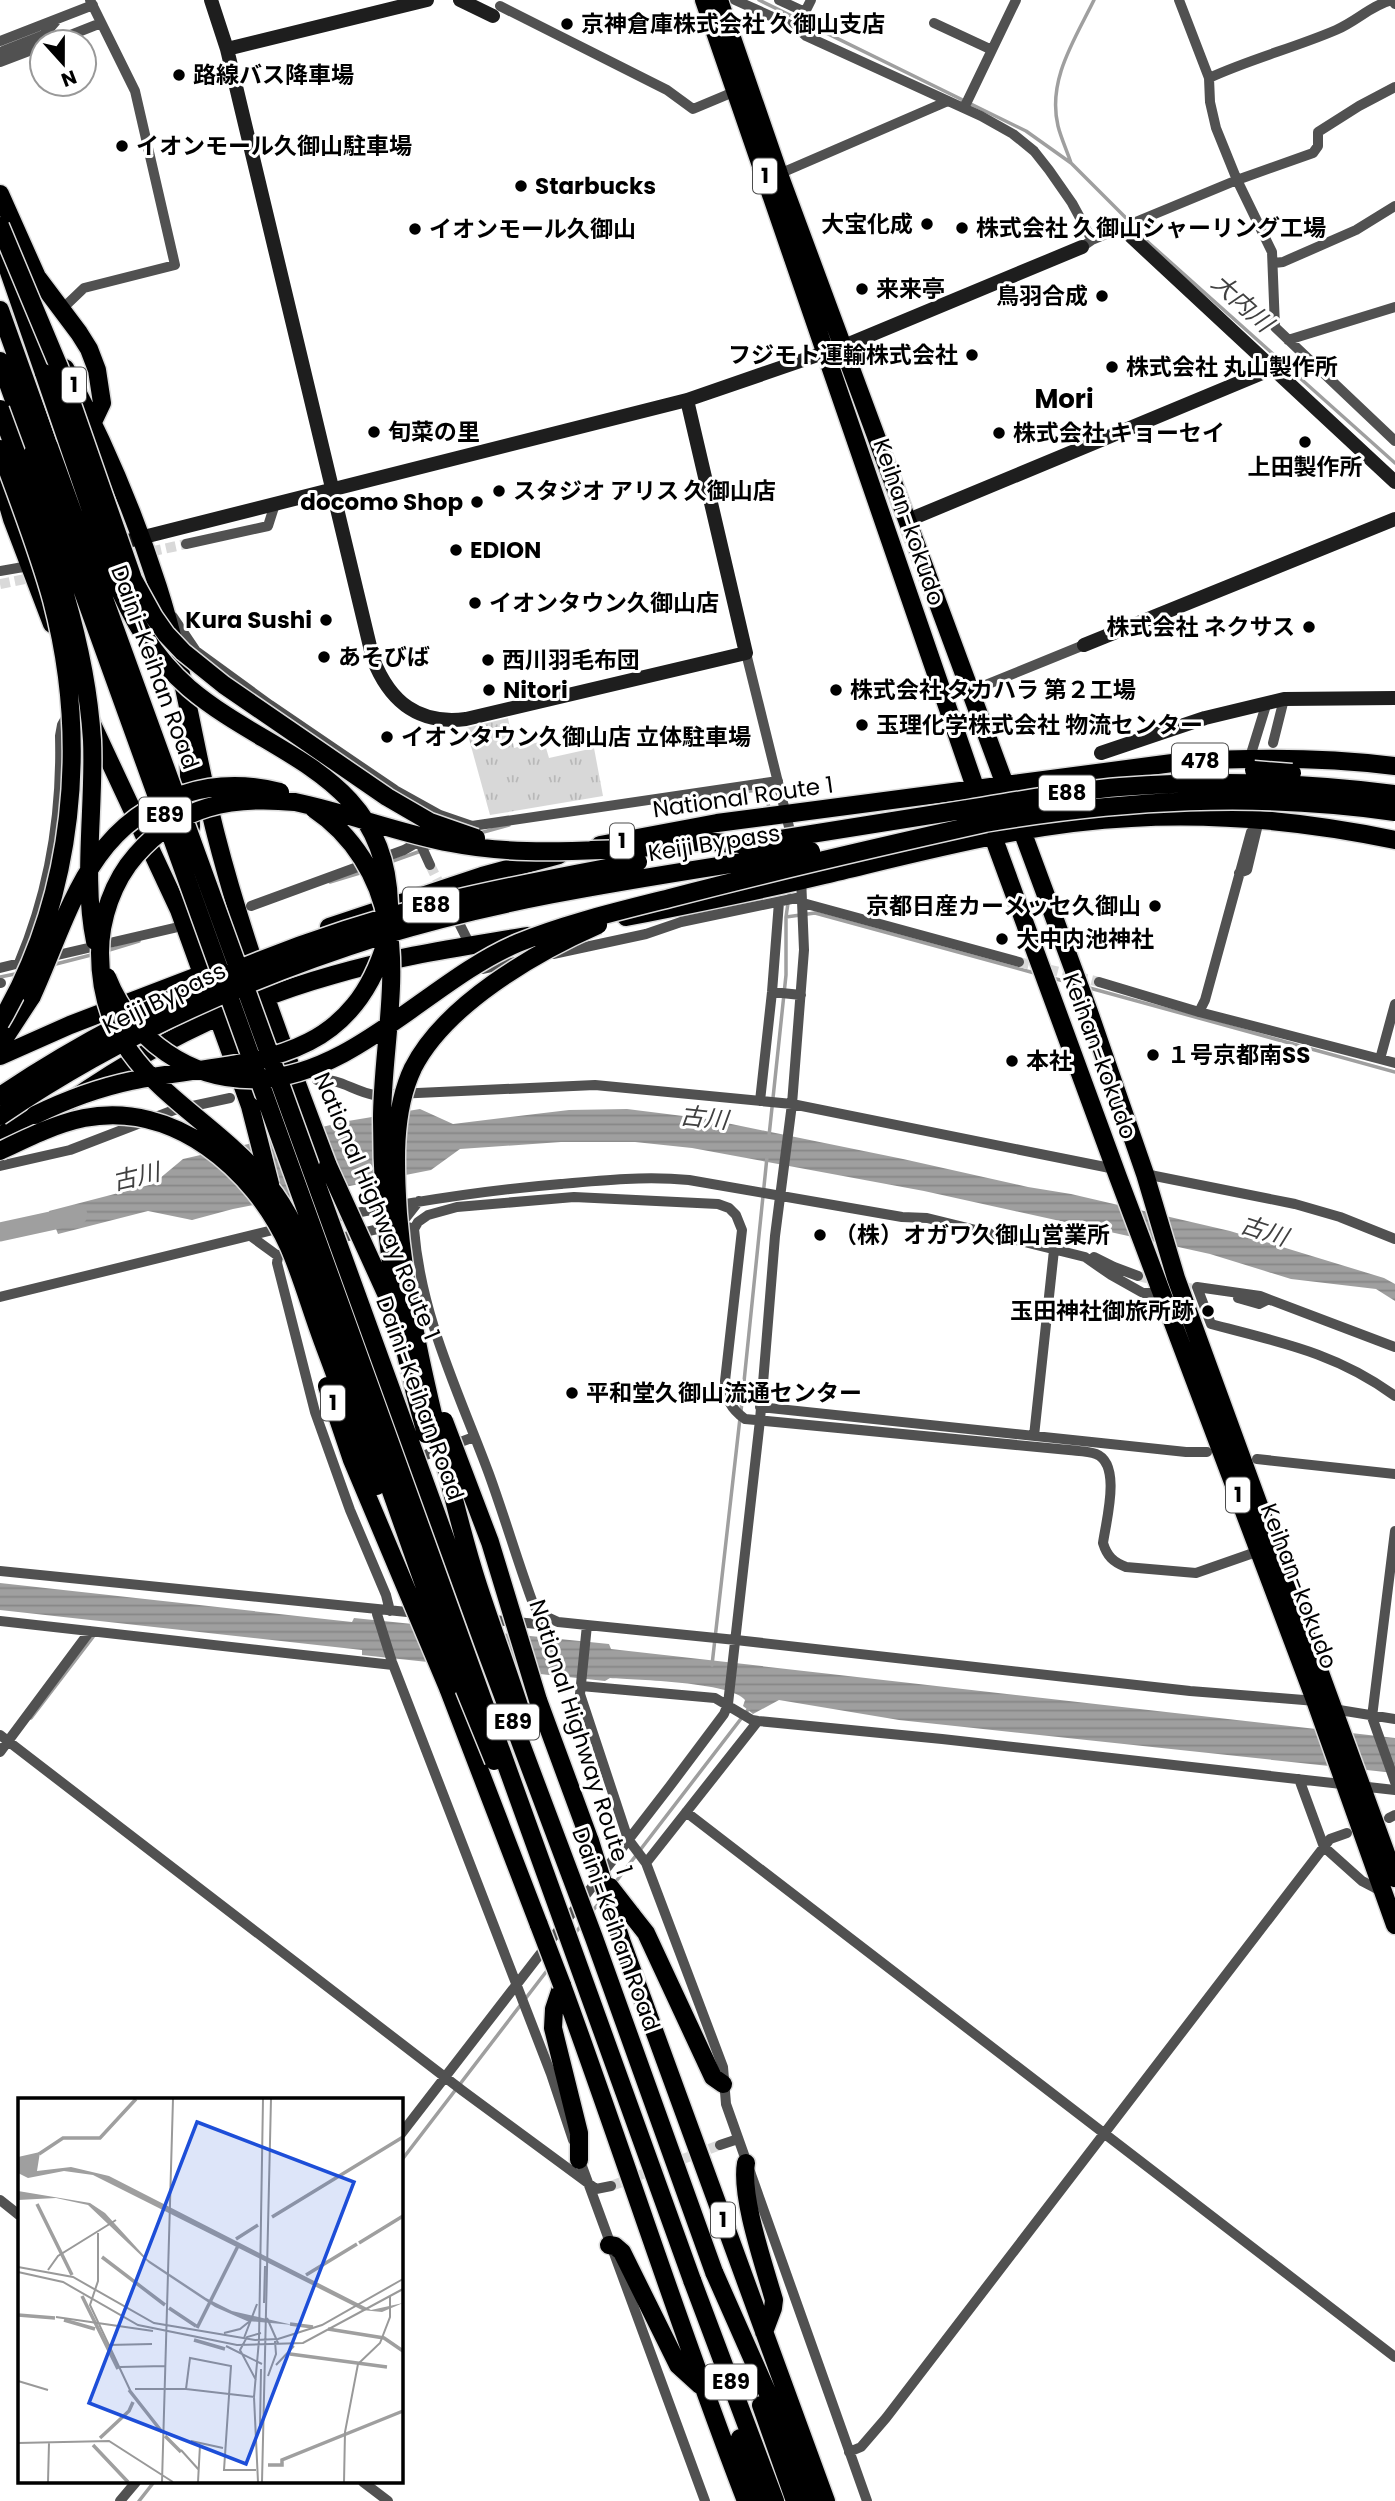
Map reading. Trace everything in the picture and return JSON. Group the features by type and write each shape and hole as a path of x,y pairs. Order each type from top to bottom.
{"highway":[{"name":"Keihan-kokudo","path":"704,0 976,790 993,828 1116,1173 1147,1275 1163,1293 1259,1551 1326,1711"},
{"name":"Keihan-kokudo","path":"719,0 779,174 1088,1009 1147,1178 1176,1278 1389,1885 1395,1925"},
{"path":"0,194 37,277 79,333 97,370 102,403 93,422"},
{"path":"0,226 59,367 133,579 154,617 183,652 245,701 387,797 430,822 482,840 509,845 602,850"},
{"name":"National Highway Route 1","path":"0,236 93,422 141,538 159,588 216,834 252,955 334,1178 459,1458 502,1579 538,1700 593,1848 621,1940 826,2501"},
{"path":"0,246 113,574 133,619 145,639 172,672 205,701 307,762 357,808 376,840 384,861 390,900 386,943 370,982 343,1018 308,1043 267,1059 107,1087 59,1103 0,1136"},
{"name":"Daini-Keihan Road","path":"0,310 475,1622 594,1938 795,2501"},
{"name":"Daini-Keihan Road","path":"0,361 692,2280 772,2493"},
{"path":"0,409 58,567 82,669 92,739 90,893 95,938 102,964 120,1005 139,1031 166,1054 195,1067 227,1076 257,1079 301,1072 354,1047 467,970 517,944 574,923 796,866 993,828"},
{"path":"0,449 52,601 68,696 72,765 68,827 55,893 34,954 0,1023"},
{"name":"1","path":"0,478 29,566 79,696 154,853 219,1016 250,1106 304,1305 352,1460 448,1688 562,1985 702,2387 746,2501"},
{"path":"0,493 12,519"},
{"path":"185,695 196,867 203,897 267,1072 274,1101 287,1207 304,1305"},
{"name":"478","path":"1006,785 1180,762 1252,763 1309,758 1395,766"},
{"path":"1252,763 1395,782"},
{"name":"Keiji Bypass","path":"0,1116 59,1079 157,1025 322,939 434,904 567,875 1118,787 1211,782 1273,783 1395,794"},
{"name":"National Route 1","path":"252,955 424,895 537,860 663,832 1006,785"},
{"path":"0,1045 32,996 87,873 118,832 150,807 192,791 231,786 255,787 299,799 321,814 352,843 373,878 387,922 390,943 383,1091 383,1157 387,1235 400,1326 430,1448 478,1584 594,1938"},
{"name":"Keiji Bypass","path":"0,1096 100,1036 147,1012 382,936 503,905 641,879 993,828 1118,805 1221,799 1317,802 1395,812"},
{"path":"438,1624 316,1279 288,1214 268,1185 242,1157 171,1097 128,1052 111,1020 102,987 100,958 102,929 114,890 132,859 159,832 189,814 222,803 256,800 295,802 452,843 487,848 562,852 672,846 705,841 743,845"},
{"path":"1023,831 1132,818 1337,829 1395,840"},
{"path":"1255,826 1337,820 1387,826"},
{"name":"1","path":"0,1055 203,974 235,983 267,997 390,960 565,929 802,894 993,828 1023,831"},
{"path":"478,1584 443,1456 417,1347 407,1289 400,1237 396,1165 400,1109 406,1087 412,1071 432,1038 446,1022 483,992 530,961 590,929 671,898"},
{"path":"235,983 241,996 242,975 252,955"},
{"name":"1","path":"0,1152 128,1062 219,1016 252,955"},
{"path":"219,1016 235,983"},
{"path":"0,1152 33,1136 83,1119 131,1116 172,1127 194,1138 215,1152 249,1184 277,1224 289,1247 363,1450 572,1948"},
{"path":"593,1848 613,1893 646,1933 713,2077 723,2084"},
{"path":"562,1985 554,2009 553,2028 579,2133 579,2160"},
{"path":"746,2163 746,2194 774,2300 774,2308 764,2332"},
{"path":"609,2245 622,2252 678,2365 702,2387"},
{"path":"714,2272 799,2464 812,2501"},
{"path":"692,2280 761,2501"}],"street":[{"path":"211,0 227,49 373,659 380,677 394,696 419,714 445,720 466,719 746,653"},
{"path":"227,49 410,2 427,0"},
{"path":"460,0 499,7 667,90 692,109 736,91"},
{"path":"735,0 797,28 806,36 948,100 1013,134 1034,151 1072,204 1087,244"},
{"path":"779,0 805,12"},
{"path":"797,28 811,0"},
{"path":"964,108 1016,0"},
{"path":"1179,0 1209,78 1210,102 1216,128 1275,262 1275,327 1395,441"},
{"path":"1209,78 1246,61 1333,32 1353,22 1374,2 1392,0 1395,4"},
{"path":"0,41 59,19 92,3 135,91 175,265 84,288 61,310"},
{"path":"51,28 59,19"},
{"path":"88,28 101,23"},
{"path":"934,23 992,50"},
{"path":"0,52 28,41"},
{"path":"0,62 28,51"},
{"path":"0,571 275,505 687,400 825,353 1087,244 1145,217 1313,153 1318,146 1318,132 1395,87"},
{"path":"779,174 948,100"},
{"path":"1275,262 1283,262 1346,234 1395,206"},
{"path":"1124,227 1395,482"},
{"path":"1288,340 1395,307"},
{"path":"906,521 1272,369"},
{"path":"402,2133 449,2080 517,1987 630,1843 730,1702 760,1420 780,1193 791,1107 804,950 802,894 778,781 687,400"},
{"path":"187,544 268,526 275,505"},
{"path":"971,691 1395,519"},
{"path":"159,588 184,636 196,651 395,790 440,815 472,826 778,781"},
{"path":"19,963 42,897 57,823 62,725 79,696"},
{"path":"1101,753 1205,718 1267,702 1284,699 1395,698"},
{"path":"1273,743 1284,699"},
{"path":"1252,763 1267,702"},
{"path":"251,906 420,843 432,832 440,815"},
{"path":"1199,1012 1205,1000 1239,873 1247,870 1255,826"},
{"path":"420,843 430,865"},
{"path":"480,964 482,969 646,934 681,922 779,902 802,894 986,954 1019,962"},
{"path":"760,1101 779,902"},
{"path":"455,915 468,941"},
{"path":"0,968 174,928"},
{"path":"986,954 1024,956 1035,950"},
{"path":"1099,982 1199,1012 1395,1063"},
{"path":"772,992 802,995"},
{"path":"1380,1059 1395,1004"},
{"path":"317,1080 331,1078 360,1092 374,1095 596,1085 760,1101 1116,1173"},
{"path":"0,1166 71,1150 174,1110 230,1098"},
{"path":"0,1297 272,1230 419,1201 499,1189 653,1177 780,1193 902,1217 927,1218 1054,1250 1095,1257 1114,1267 1147,1275"},
{"path":"1147,1178 1295,1204 1339,1217 1395,1239"},
{"path":"1259,1551 1196,1573 1117,1564 1111,1559 1103,1542 1111,1487 1110,1468 1096,1454 745,1419 731,1407 726,1397 725,1381 742,1230 736,1215 729,1208 718,1204 574,1197 457,1207 437,1211 418,1222 414,1229 432,1327 534,1606 542,1614 558,1622 1190,1690 1373,1720 1395,1719"},
{"path":"401,1224 419,1201"},
{"path":"390,1611 315,1412 276,1262 278,1256 284,1252 401,1224 414,1229"},
{"path":"252,1237 278,1256"},
{"path":"1034,1436 1054,1250"},
{"path":"1085,1257 1143,1293 1163,1293"},
{"path":"1211,1324 1197,1287 1260,1296 1395,1347"},
{"path":"1202,1291 1259,1304 1267,1300"},
{"path":"1200,1342 1211,1324"},
{"path":"1211,1324 1324,1355 1363,1374 1395,1396"},
{"path":"760,1407 1186,1452 1207,1452"},
{"path":"342,1485 474,1437"},
{"path":"1257,1459 1395,1474"},
{"path":"1395,1531 1373,1720 1395,1782"},
{"path":"0,1571 377,1612 537,1624 542,1614"},
{"path":"377,1612 392,1664 551,2074 594,2205 705,2501"},
{"path":"0,1621 392,1664"},
{"path":"587,1625 580,1694 630,1843 645,1861 723,2067 726,2104 866,2501"},
{"path":"0,1752 4,1738 90,1631"},
{"path":"581,1684 715,1698 730,1702 755,1721 1299,1779 1352,1782 1395,1790"},
{"path":"645,1861 755,1721"},
{"path":"4,1738 463,2091 596,2189 607,2188 596,2195 594,2205"},
{"path":"1299,1779 1324,1847 1362,1881 1389,1885"},
{"path":"686,1812 1395,2357"},
{"path":"849,2452 861,2447 886,2418 1330,1839 1347,1833"},
{"path":"720,2145 738,2138"},
{"path":"0,2200 18,2214"},
{"path":"120,2501 134,2484"},
{"path":"366,2484 388,2501"}],"green space":[{"path":"508,718 514,748 544,741 549,758 594,748 603,796 490,815 466,728"}],"shaded area":[{"path":"420,1109 453,1124 569,1110 627,1109 707,1119 1071,1194 1230,1231 1384,1278 1395,1284 1395,1301 1376,1289 1291,1279 1210,1254 924,1191 692,1148 635,1142 561,1142 460,1149 431,1170 233,1209 192,1220 148,1211 58,1234 49,1211 153,1184 183,1159 348,1121"},
{"path":"0,1583 352,1622 354,1618 609,1644 611,1649 1395,1738 1395,1773 899,1720 779,1700 753,1714 743,1706 745,1700 736,1694 703,1686 610,1678 605,1681 362,1655 362,1650 0,1610"}],"waterway":[{"name":"大内川","path":"759,0 1026,131 1071,163 1140,235 1395,463"},
{"path":"1071,163 1058,126 1056,92 1071,45 1094,0"},
{"path":"697,798 758,790 766,797 770,811"},
{"path":"480,833 509,825"},
{"path":"390,862 435,846"},
{"path":"330,882 363,872"},
{"path":"769,1136 786,975 786,917 790,889"},
{"path":"786,917 815,913 1038,974"},
{"path":"106,951 139,941"},
{"path":"52,965 95,954"},
{"path":"0,977 20,973"},
{"path":"1052,978 1072,983"},
{"path":"1086,987 1395,1072"},
{"path":"741,1411 767,1157"},
{"name":"古川","path":"0,1232 78,1215"},
{"path":"712,1665 740,1418"},
{"path":"31,1718 93,1637"},
{"path":"614,1884 750,1707"},
{"path":"590,1914 603,1898"},
{"path":"573,1936 583,1923"},
{"path":"402,2160 549,1968"},
{"path":"139,2501 152,2484"}],"tunnel":[{"path":"122,558 186,544"},
{"path":"0,584 35,577"},
{"path":"430,865 444,893"},
{"path":"1019,962 1099,982"},
{"path":"1138,1276 1202,1291"},
{"path":"611,2186 720,2145"}],"place":[{"name":"京神倉庫株式会社 久御山支店","path":"567,24"},
{"name":"路線バス降車場","path":"179,75"},
{"name":"イオンモール久御山駐車場","path":"122,146"},
{"name":"Starbucks","path":"521,186"},
{"name":"大宝化成","path":"927,224"},
{"name":"株式会社 久御山シャーリング工場","path":"962,228"},
{"name":"イオンモール久御山","path":"415,229"},
{"name":"来来亭","path":"862,289"},
{"name":"鳥羽合成","path":"1102,296"},
{"name":"フジモト運輸株式会社","path":"972,355"},
{"name":"株式会社 丸山製作所","path":"1112,367"},
{"name":"旬菜の里","path":"374,432"},
{"name":"株式会社 キョーセイ","path":"999,433"},
{"name":"上田製作所","path":"1305,442"},
{"name":"スタジオ アリス 久御山店","path":"499,491"},
{"name":"docomo Shop","path":"477,502"},
{"name":"EDION","path":"456,550"},
{"name":"イオンタウン久御山店","path":"475,603"},
{"name":"Kura Sushi","path":"326,620"},
{"name":"株式会社 ネクサス","path":"1309,627"},
{"name":"あそびば","path":"324,657"},
{"name":"西川羽毛布団","path":"488,660"},
{"name":"Nitori","path":"489,690"},
{"name":"株式会社 タカハラ 第２工場","path":"836,690"},
{"name":"玉理化学株式会社 物流センター","path":"862,725"},
{"name":"イオンタウン久御山店 立体駐車場","path":"387,737"},
{"name":"京都日産カーメッセ久御山","path":"1155,906"},
{"name":"大中内池神社","path":"1002,939"},
{"name":"１号京都南SS","path":"1153,1055"},
{"name":"本社","path":"1012,1061"},
{"name":"（株）オガワ久御山営業所","path":"820,1235"},
{"name":"玉田神社御旅所跡","path":"1208,1311"},
{"name":"平和堂久御山流通センター","path":"572,1393"}],"district":[{"name":"Mori","path":"1064,399"}]}
